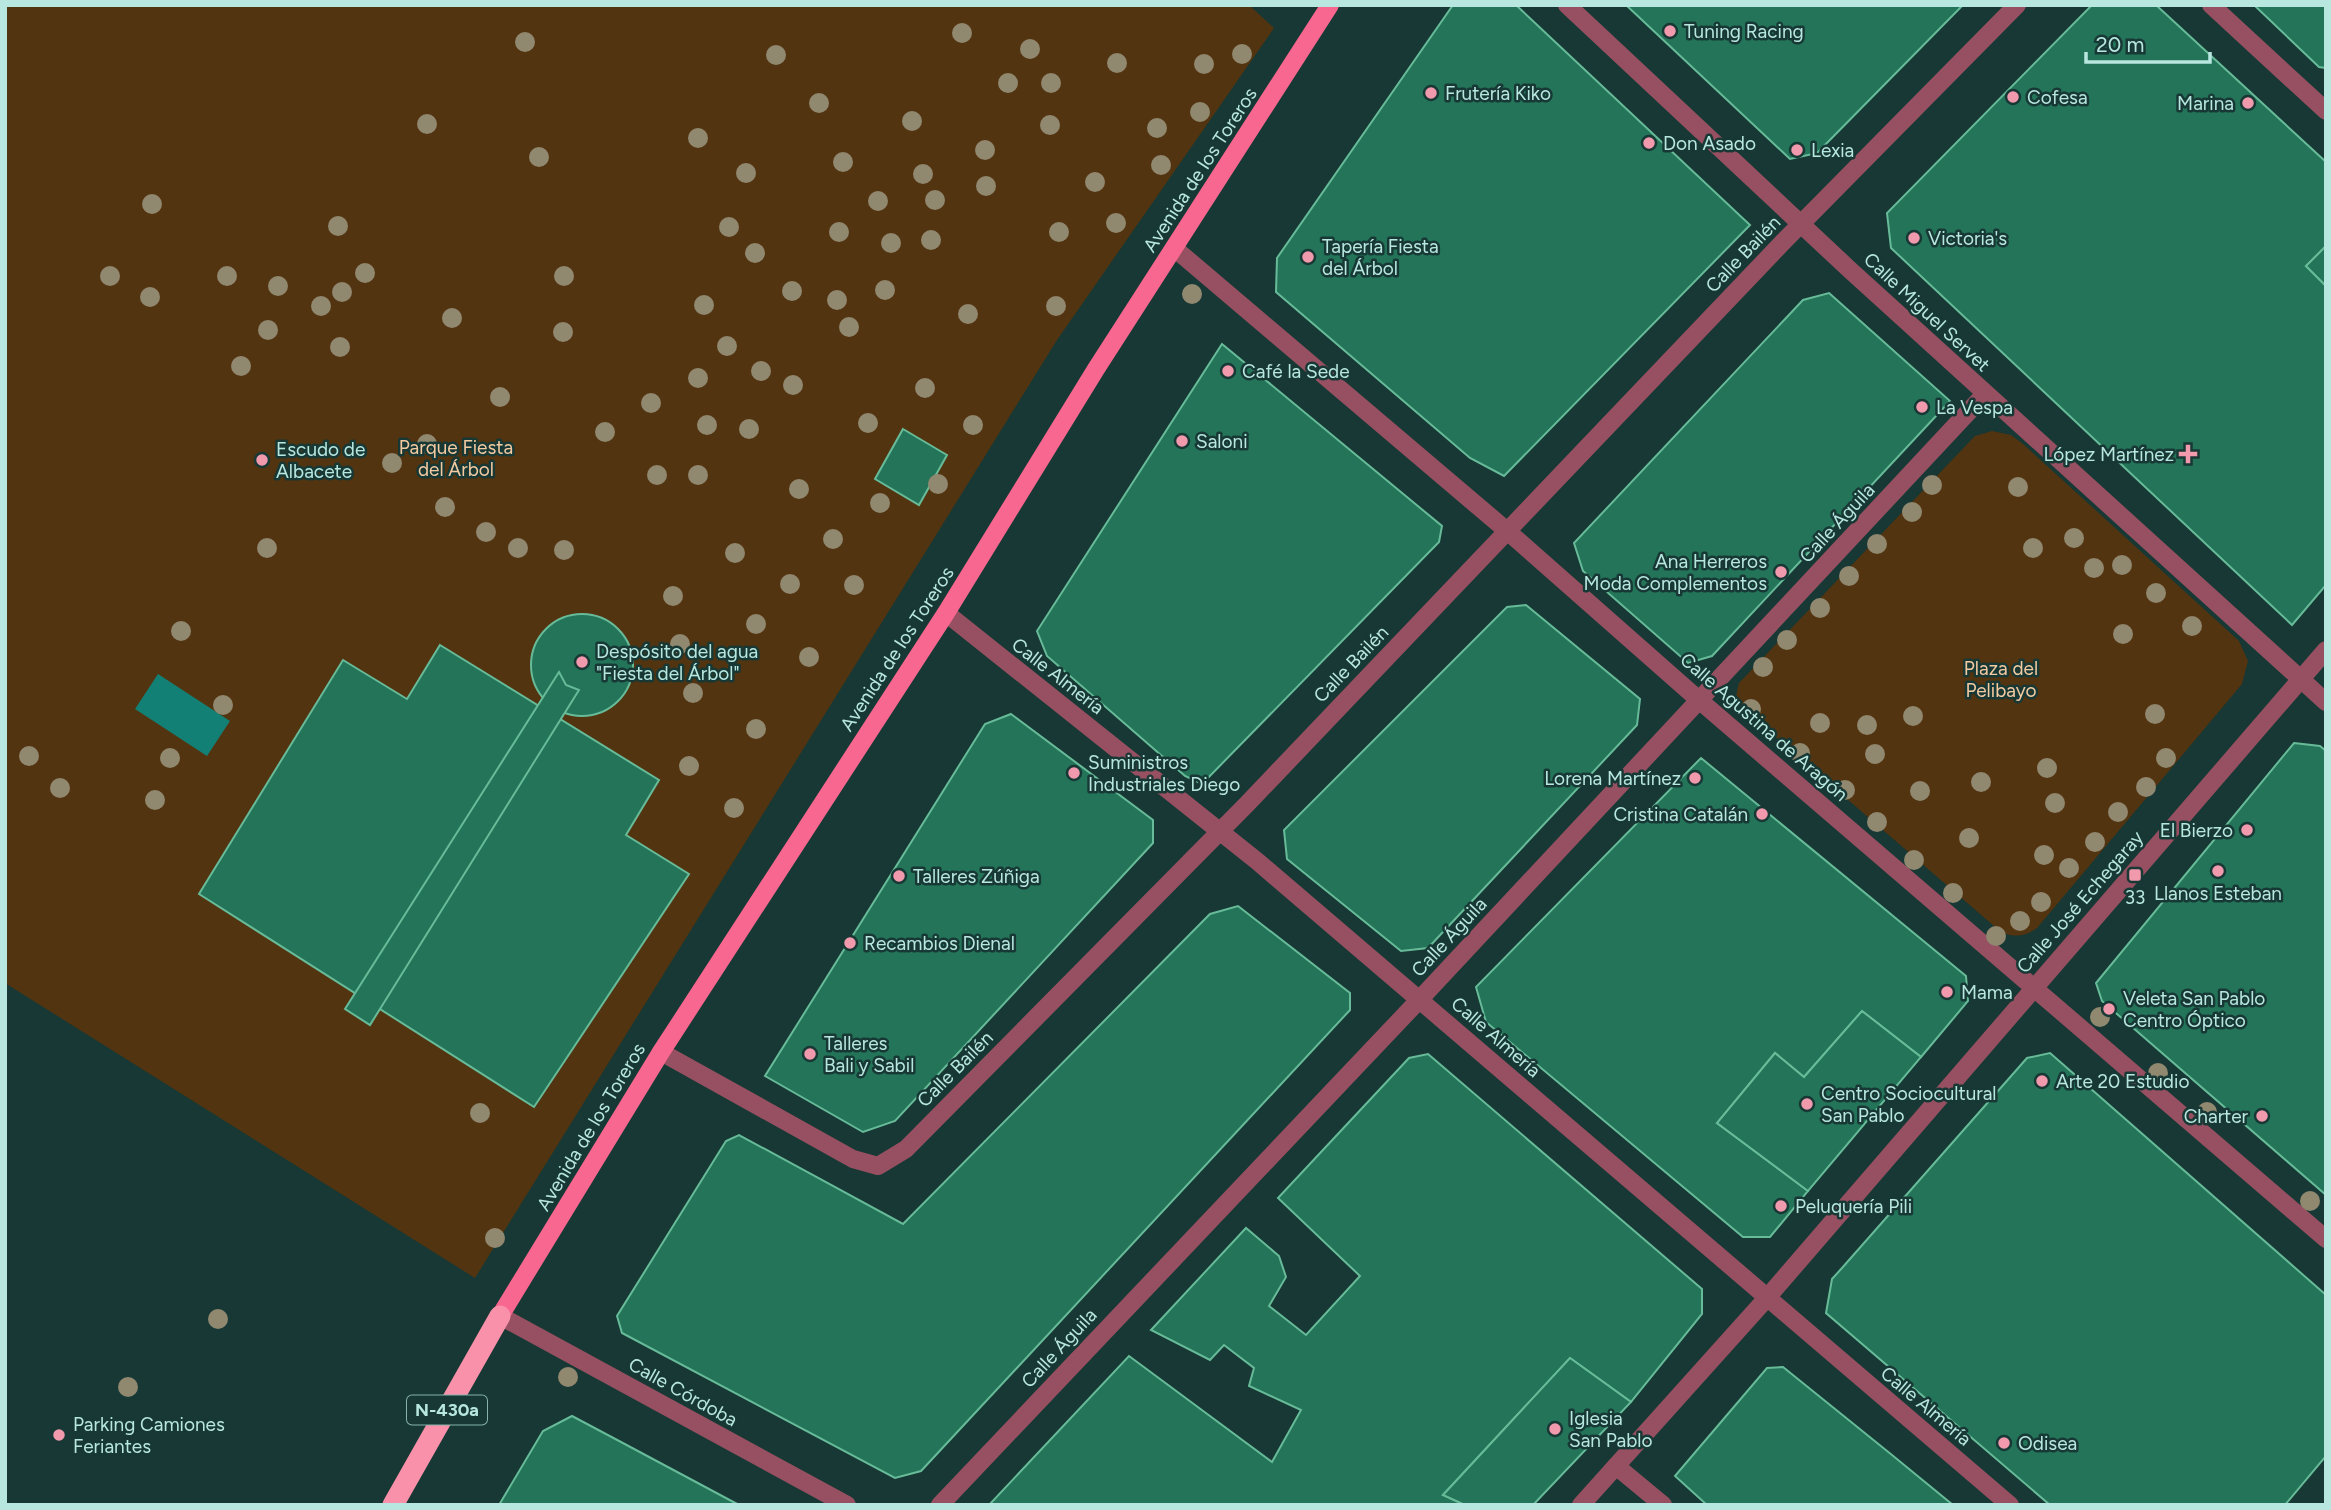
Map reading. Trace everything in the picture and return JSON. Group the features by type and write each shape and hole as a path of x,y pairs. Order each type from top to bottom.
{"highway":[{"name":"N-430a","path":"393,1505 500,1316"}],"main road":[{"name":"Avenida de los Toreros","path":"500,1316 661,1052 946,613 1174,248 1330,5"}],"street":[{"name":"Calle Miguel Servet","path":"1567,5 1985,394 2326,702"},
{"name":"Calle Bailén","path":"661,1052 853,1159 878,1166 906,1149 1220,831 1506,530 2017,5"},
{"path":"2211,5 2326,111"},
{"name":"Calle Agustina de Aragón","path":"1174,248 1506,530 1699,700 2326,1239"},
{"name":"Calle Águila","path":"940,1505 1420,999 1985,394"},
{"name":"Calle Almería","path":"946,613 1220,831 2010,1505"},
{"name":"Calle José Echegaray","path":"1581,1505 1766,1299 2326,650"},
{"name":"Calle Córdoba","path":"500,1316 847,1505"},
{"path":"1616,1466 1663,1505"}],"green space":[{"name":"Parque Fiesta del Árbol","path":"5,5 1249,5 1274,28 1057,340 475,1278 5,983"},
{"name":"Plaza del Pelibayo","path":"1992,431 2011,435 2023,444 2239,641 2248,661 2242,684 2037,928 2020,935 2002,933 1743,709 1736,696 1739,683 1975,436"}],"water":[{"path":"158,674 230,721 207,756 135,709"}],"building":[{"path":"1453,5 1516,5 1750,225 1504,476 1470,458 1276,292 1277,258"},
{"path":"1626,5 1963,5 1817,153 1790,159"},
{"path":"2092,5 2156,5 2326,162 2326,246 2306,266 2326,286 2326,585 2292,625 1891,248 1887,213"},
{"path":"2254,5 2326,5 2326,68 2319,67"},
{"path":"2326,246 2326,286 2306,266"},
{"path":"1829,293 1950,401 1712,656 1688,663 1583,571 1574,543 1803,300"},
{"path":"1222,344 1442,526 1439,542 1202,784 1185,776 1047,656 1037,631"},
{"path":"903,429 947,455 919,505 875,479"},
{"path":"1526,605 1640,699 1637,725 1428,948 1401,951 1287,859 1284,830 1507,607"},
{"name":"Despósito del agua \"Fiesta del Árbol\"","path":"582,614 602,618 618,629 629,645 633,665 629,685 618,701 602,712 582,716 562,712 546,701 535,685 531,665 535,645 546,629 562,618"},
{"path":"440,645 659,780 626,835 689,874 534,1107 199,894 343,660 407,699"},
{"path":"559,672 566,685 579,690 370,1025 345,1009"},
{"path":"1011,714 1153,820 1153,843 895,1121 863,1132 765,1076 985,724"},
{"path":"2294,743 2320,746 2326,751 2326,1195 2102,1001 2096,983"},
{"path":"1701,758 1966,976 1968,1001 1921,1057 1862,1011 1804,1077 1775,1053 1717,1123 1808,1191 1770,1237 1743,1237 1486,1022 1476,987"},
{"path":"1238,906 1350,993 1350,1010 921,1471 895,1478 622,1333 617,1316 726,1141 739,1135 903,1224 1210,914"},
{"name":"Centro Sociocultural San Pablo","path":"1862,1011 1921,1057 1808,1191 1717,1123 1775,1053 1804,1077"},
{"path":"2050,1053 2326,1295 2326,1456 2285,1505 2050,1505 1826,1313 1832,1279 2027,1058"},
{"path":"1428,1054 1702,1289 1702,1314 1631,1402 1570,1358 1443,1495 1465,1505 989,1505 1129,1356 1272,1462 1301,1410 1249,1386 1254,1368 1224,1345 1210,1360 1151,1330 1246,1228 1279,1256 1286,1277 1269,1306 1306,1335 1360,1276 1278,1198 1409,1058"},
{"name":"Iglesia San Pablo","path":"1570,1358 1631,1402 1533,1505 1465,1505 1443,1495"},
{"path":"1783,1367 1953,1505 1707,1505 1675,1476 1767,1368"},
{"path":"572,1416 739,1505 499,1505 543,1431"}],"place":[{"name":"Tuning Racing","path":"1670,31"},
{"name":"Frutería Kiko","path":"1431,93"},
{"name":"Cofesa","path":"2013,97"},
{"name":"Marina","path":"2248,103"},
{"name":"Don Asado","path":"1649,143"},
{"name":"Lexia","path":"1797,150"},
{"name":"Victoria's","path":"1914,238"},
{"name":"Tapería Fiesta del Árbol","path":"1308,257"},
{"name":"Café la Sede","path":"1228,371"},
{"name":"La Vespa","path":"1922,407"},
{"name":"Saloni","path":"1182,441"},
{"name":"López Martínez","path":"2188,454"},
{"name":"Escudo de Albacete","path":"262,460"},
{"name":"Ana Herreros Moda Complementos","path":"1781,572"},
{"name":"Despósito del agua \"Fiesta del Árbol\"","path":"582,662"},
{"name":"Suministros Industriales Diego","path":"1074,773"},
{"name":"Lorena Martínez","path":"1695,778"},
{"name":"Cristina Catalán","path":"1762,814"},
{"name":"El Bierzo","path":"2247,830"},
{"name":"Llanos Esteban","path":"2218,871"},
{"name":"33","path":"2135,875"},
{"name":"Talleres Zúñiga","path":"899,876"},
{"name":"Recambios Dienal","path":"850,943"},
{"name":"Mama","path":"1947,992"},
{"name":"Veleta San Pablo Centro Óptico","path":"2109,1009"},
{"name":"Talleres Bali y Sabil","path":"810,1054"},
{"name":"Arte 20 Estudio","path":"2042,1081"},
{"name":"Centro Sociocultural San Pablo","path":"1807,1104"},
{"name":"Charter","path":"2262,1116"},
{"name":"Peluquería Pili","path":"1781,1206"},
{"name":"Iglesia San Pablo","path":"1555,1429"},
{"name":"Parking Camiones Feriantes","path":"59,1435"},
{"name":"Odisea","path":"2004,1443"}]}
